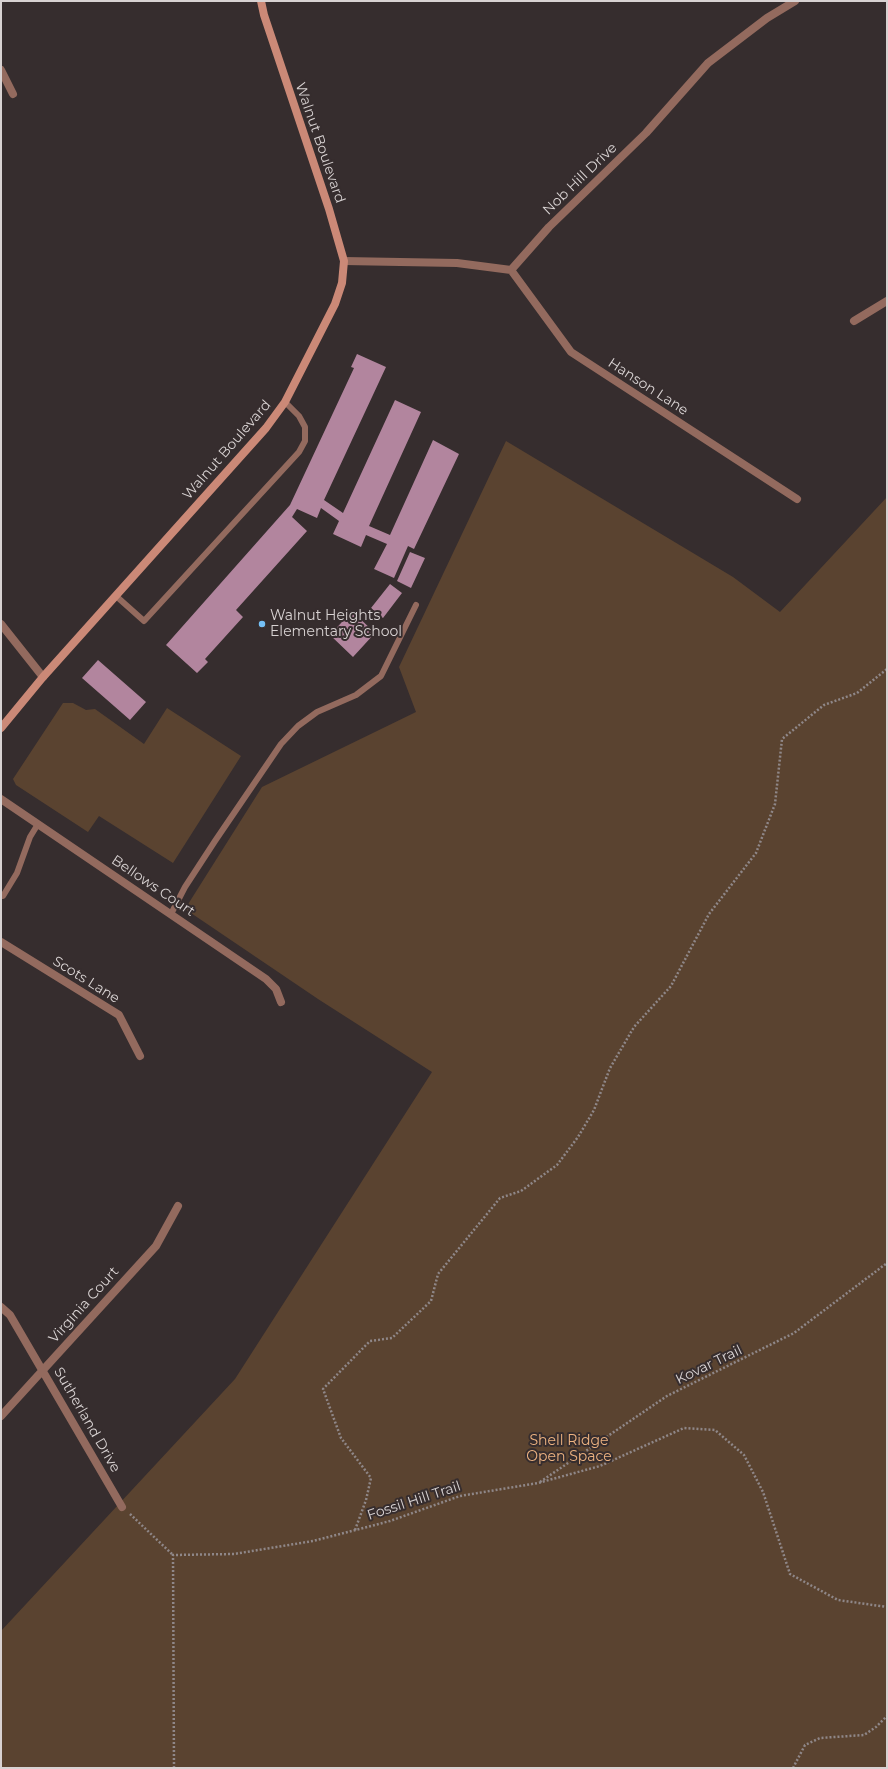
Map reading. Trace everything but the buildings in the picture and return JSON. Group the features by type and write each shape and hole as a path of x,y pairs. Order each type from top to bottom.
{"street":[{"name":"Walnut Boulevard","path":"1,728 43,677 266,428 285,402 335,304 342,283 344,261 329,209 260,1"},
{"name":"Nob Hill Drive","path":"510,270 549,227 646,133 708,63 767,18 795,1"},
{"path":"1,70 13,94"},
{"path":"344,261 457,263 510,270"},
{"name":"Hanson Lane","path":"510,270 571,352 797,499"},
{"path":"854,320 887,300"},
{"path":"1,624 43,677"},
{"name":"Bellows Court","path":"1,799 266,979 276,989 281,1002"},
{"name":"Scots Lane","path":"1,942 119,1015 140,1056"},
{"name":"Virginia Court","path":"1,1416 156,1246 178,1206"},
{"name":"Sutherland Drive","path":"1,1307 10,1315 122,1507"}],"lane":[{"path":"116,596 144,621 299,452 305,441 305,427 299,416 285,402"},
{"path":"171,914 185,887 281,744 298,726 318,712 356,694 381,676 416,605"},
{"path":"1,896 3,896 17,873 30,837 38,824"}],"path":[{"path":"355,1530 366,1500 371,1478 341,1438 323,1389 370,1341 392,1338 430,1301 438,1274 500,1198 521,1191 557,1164 578,1137 594,1110 610,1068 634,1027 671,986 709,914 756,853 775,804 782,739 824,705 857,693 887,669"},
{"name":"Kovar Trail","path":"538,1484 667,1396 794,1333 887,1263"},
{"name":"Fossil Hill Trail","path":"173,1555 234,1554 313,1541 390,1521 460,1496 538,1484 600,1466 684,1428 715,1430 744,1456 760,1486 790,1574 838,1600 887,1607"},
{"path":"122,1507 173,1555 174,1768"},
{"path":"793,1768 805,1745 820,1738 864,1735 876,1727 887,1716"}],"green space":[{"name":"Shell Ridge Open Space","path":"506,441 733,577 780,612 887,497 887,1768 1,1768 1,1631 235,1379 432,1072 318,999 185,909 262,787 416,712 399,667"},
{"path":"63,703 73,703 86,710 95,709 144,744 167,708 241,756 173,863 99,816 88,832 16,785 13,779"}],"place":[{"name":"Walnut Heights Elementary School","path":"262,624"}]}
